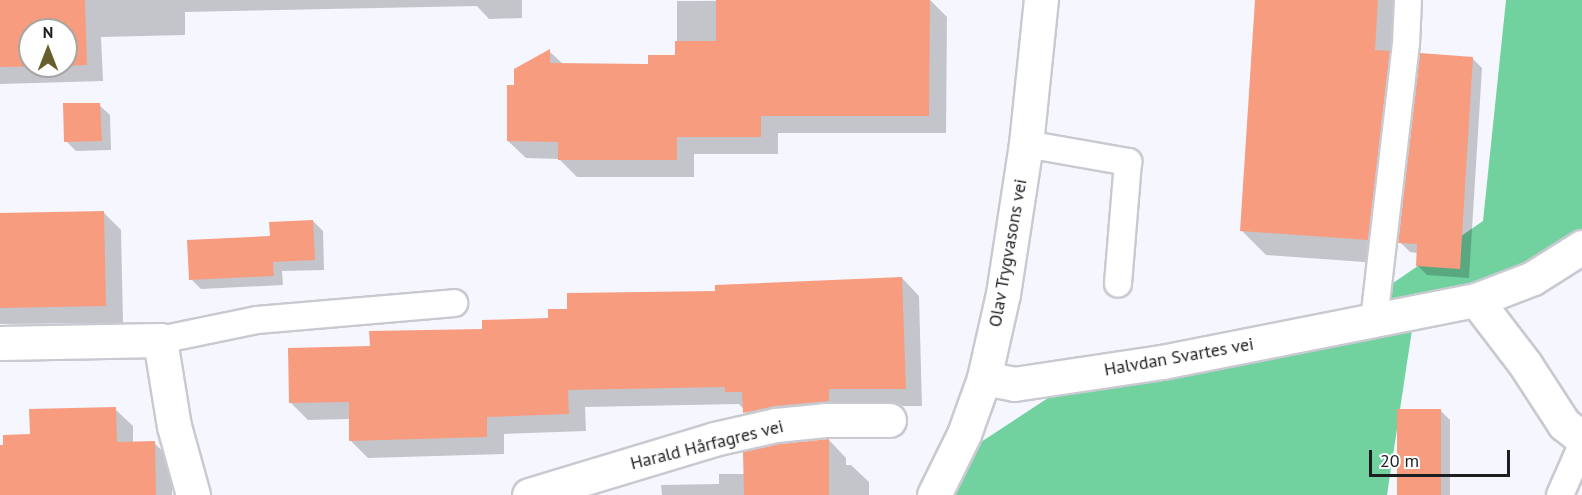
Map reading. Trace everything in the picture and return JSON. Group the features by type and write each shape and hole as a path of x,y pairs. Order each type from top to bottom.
{"street":[{"name":"Olav Trygvasons vei","path":"934,495 964,434 984,378 1003,294 1026,144 1041,0"},
{"name":"Halvdan Svartes vei","path":"984,378 1014,384 1162,362 1476,300 1533,278 1582,247"},
{"path":"1476,300 1525,364 1564,424 1582,438"},
{"path":"0,343 160,340 174,426 193,495"},
{"name":"Harald Hårfagres vei","path":"530,495 714,439 776,425 825,420 889,420"}],"lane":[{"path":"1374,320 1406,44 1408,0"},
{"path":"1026,144 1128,162 1118,284"},
{"path":"160,340 257,320 454,303"},
{"path":"1560,495 1582,445"}],"green space":[{"path":"1506,0 1582,0 1582,234 1471,302 1415,310 1387,495 916,495 926,478 1048,398 1309,341 1483,221"}],"building":[{"path":"0,0 85,0 87,65 78,65 78,18 18,18 18,67 0,67"},
{"path":"716,0 930,0 929,116 761,116 761,137 677,137 677,160 558,160 558,142 507,141 507,85 514,85 514,69 550,49 550,63 648,64 648,55 675,55 675,41 716,41"},
{"path":"1255,0 1378,0 1375,50 1390,51 1368,240 1240,231"},
{"path":"1420,53 1473,57 1460,269 1416,266 1417,244 1398,243"},
{"path":"63,103 100,103 102,141 64,142"},
{"path":"104,211 106,306 0,308 0,213"},
{"path":"313,220 315,260 273,262 274,276 189,280 187,240 270,236 269,222"},
{"path":"902,277 906,389 829,389 829,401 774,406 743,413 742,392 725,392 725,387 568,390 569,414 487,417 487,437 349,441 349,402 289,403 288,348 370,346 369,331 482,329 482,320 548,318 548,309 567,309 567,293 715,291 715,285"},
{"path":"116,407 117,442 155,441 156,495 0,495 0,445 3,445 3,435 30,434 29,409"},
{"path":"1397,409 1441,409 1441,495 1397,495"},
{"path":"829,439 829,495 744,495 743,452 779,444"}]}
